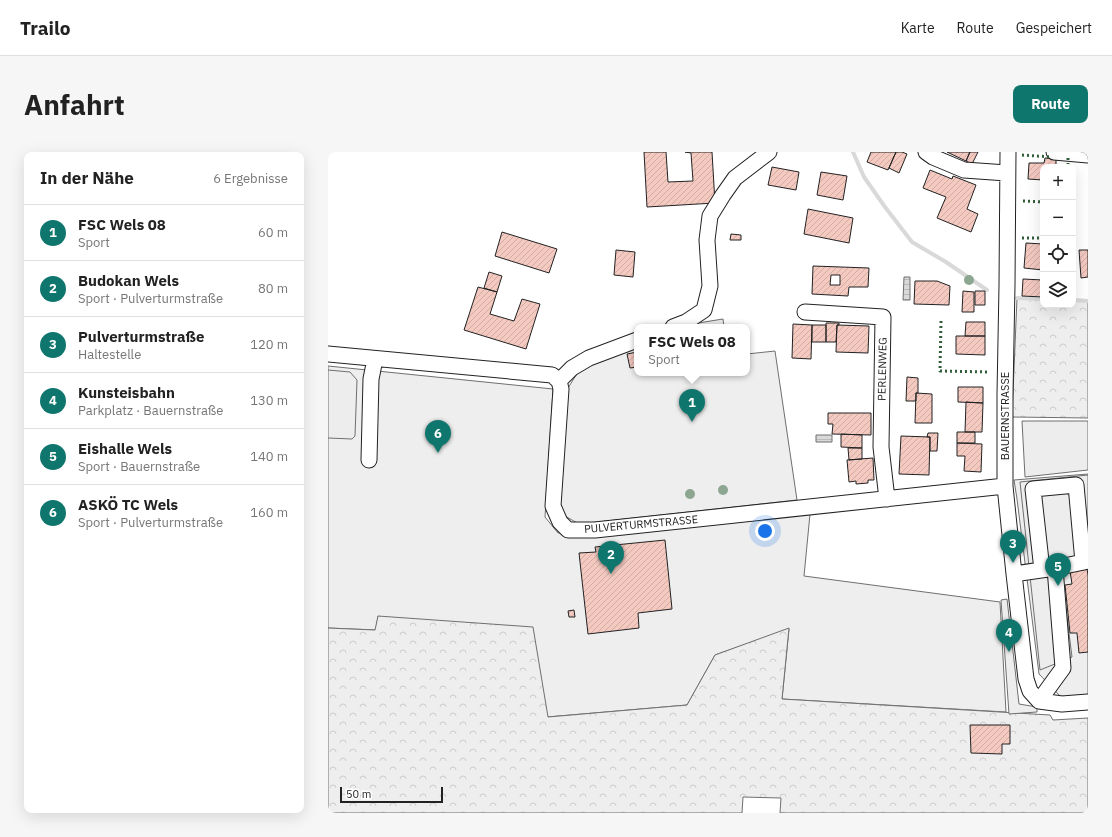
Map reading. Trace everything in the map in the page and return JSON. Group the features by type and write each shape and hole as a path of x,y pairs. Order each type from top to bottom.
{"street":[{"path":"680,324 704,310 710,286 707,240 710,216 735,178 770,152"},
{"path":"926,152 933,157 964,170 1007,173"},
{"name":"BAUERNSTRASSE","path":"1008,152 1005,486 1026,679 1030,691 1039,700"},
{"path":"1054,152 1088,155"},
{"name":"PERLENWEG","path":"805,312 883,317 881,448 887,499"},
{"path":"328,354 552,376 559,381 572,368 589,358 634,341"},
{"path":"369,460 371,379 375,359"},
{"name":"PULVERTURMSTRASSE","path":"559,381 561,389 554,506 560,522 568,530 595,530 1005,486"},
{"path":"1014,574 1048,569 1085,562 1076,485 1033,489 1048,569 1063,668 1039,700 1062,704 1088,702"}],"green space":[{"path":"1017,298 1040,299 1040,308 1076,308 1076,300 1088,301 1088,418 1012,417"},
{"path":"723,319 724,324 692,324"},
{"path":"634,346 634,376 750,376 750,354 775,351 797,500 579,524 565,516 558,498 568,388 578,372 591,362"},
{"path":"328,366 553,389 545,517 558,533 680,527 810,514 804,576 1000,602 1006,712 782,699 789,629 715,655 687,705 547,717 378,616 376,630 328,628"},
{"path":"1088,474 1088,696 1061,697 1039,674 1014,480"},
{"path":"378,616 533,627 548,717 687,705 715,655 789,628 782,699 1050,715 1053,720 1088,718 1088,813 780,813 781,798 743,797 742,813 328,813 328,628 375,630"}],"shaded area":[{"path":"904,277 910,277 910,300 903,300"},
{"path":"328,370 350,372 357,380 355,436 352,439 328,438"},
{"path":"1022,421 1088,421 1088,470 1025,477"},
{"path":"816,435 832,435 832,442 816,442"},
{"path":"1088,475 1088,566 1061,570 1072,657 1040,670 1020,482"},
{"path":"1007,599 1019,704 1037,707 1037,712 1009,714 1001,600"}],"building":[{"path":"644,152 666,152 668,182 693,181 691,153 685,152 712,152 715,203 647,207"},
{"path":"871,152 896,152 888,170 867,162"},
{"path":"896,152 907,154 899,173 889,168"},
{"path":"947,152 970,152 966,161"},
{"path":"970,152 978,152 972,164 966,161"},
{"path":"1045,158 1056,159 1056,164 1040,164 1040,180 1028,179 1029,163 1044,163"},
{"path":"772,167 799,172 796,190 768,185"},
{"path":"930,170 952,179 953,176 976,185 967,209 978,214 971,232 937,218 946,197 923,188"},
{"path":"821,172 847,176 843,200 817,195"},
{"path":"808,209 853,218 849,243 804,234"},
{"path":"502,232 557,249 549,273 495,256"},
{"path":"731,234 741,235 741,240 730,240"},
{"path":"1026,243 1040,244 1040,270 1024,268"},
{"path":"616,250 635,252 633,277 614,275"},
{"path":"1079,250 1088,250 1088,277 1081,278"},
{"path":"813,266 869,268 868,287 849,287 848,296 812,294","holes":["831,275 840,275 840,285 830,285"]},
{"path":"489,272 502,276 497,292 484,288"},
{"path":"1023,279 1040,280 1040,297 1022,296"},
{"path":"915,281 937,281 950,286 949,305 914,304"},
{"path":"478,287 497,292 490,314 514,321 522,299 540,304 526,349 464,330"},
{"path":"963,291 974,292 974,312 962,312"},
{"path":"975,291 985,291 985,305 975,305"},
{"path":"966,322 985,322 985,336 965,336"},
{"path":"826,323 839,323 839,325 837,325 836,342 826,342"},
{"path":"793,324 812,325 811,359 792,358"},
{"path":"812,325 826,325 826,342 812,342"},
{"path":"837,325 869,326 868,353 836,352"},
{"path":"956,336 985,336 985,355 956,354"},
{"path":"634,353 634,367 630,368 627,354"},
{"path":"907,377 918,378 918,393 916,393 916,401 906,401"},
{"path":"958,387 983,387 983,403 958,402"},
{"path":"916,393 932,394 932,423 915,423"},
{"path":"966,402 983,403 982,432 965,432"},
{"path":"828,413 871,413 871,435 832,434 833,424 828,424"},
{"path":"957,432 975,432 975,443 957,443"},
{"path":"928,433 938,433 937,451 930,451 930,437 927,437"},
{"path":"841,434 862,435 862,448 841,447"},
{"path":"901,436 930,437 929,475 899,474"},
{"path":"957,443 982,444 981,472 964,471 965,456 957,456"},
{"path":"848,448 862,448 862,459 849,460"},
{"path":"873,458 874,480 868,480 868,483 856,484 856,481 849,482 847,460"},
{"path":"665,540 672,609 638,613 639,628 588,634 579,553 596,552 595,547"},
{"path":"1087,569 1088,652 1079,653 1077,633 1070,633 1065,585 1072,584 1070,571"},
{"path":"574,610 575,617 569,617 568,611"},
{"path":"970,725 1010,725 1010,744 1002,744 1002,754 971,753"}],"waterway":[{"path":"853,152 864,177 912,242 946,262 987,290"},
{"path":"1017,298 1040,299"},
{"path":"1076,300 1088,301"}],"hedge":[{"path":"1022,155 1052,157"},
{"path":"1068,158 1068,164"},
{"path":"1023,201 1040,202"},
{"path":"1022,238 1040,238"},
{"path":"941,321 940,371 988,372"}],"place":[{"name":"FSC Wels 08","path":"692,422"},
{"name":"ASKÖ TC Wels","path":"438,453"},
{"name":"Pulverturmstraße","path":"1013,563"},
{"name":"Budokan Wels","path":"611,574"},
{"name":"Eishalle Wels","path":"1058,586"},
{"name":"Kunsteisbahn","path":"1009,652"}]}
